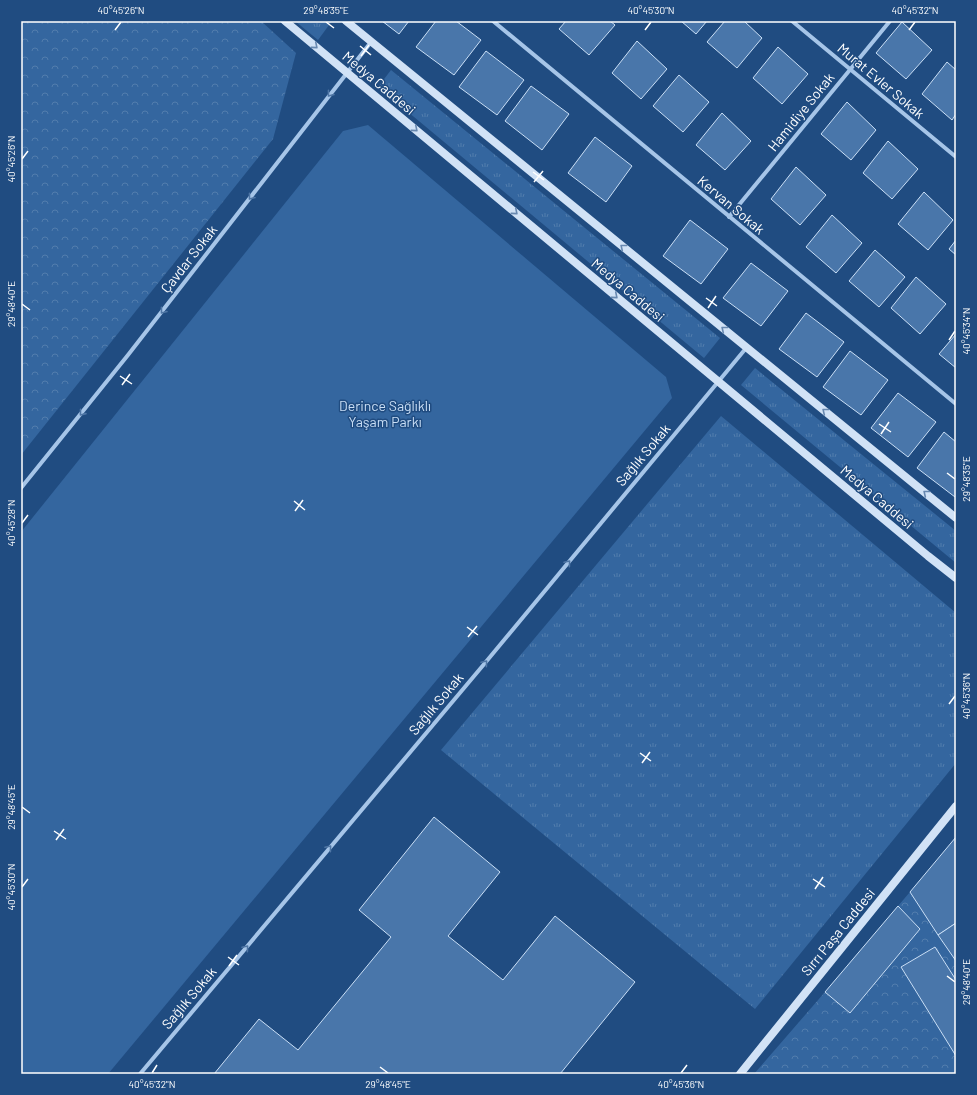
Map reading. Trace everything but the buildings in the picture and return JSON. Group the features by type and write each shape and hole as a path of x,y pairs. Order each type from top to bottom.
{"main road":[{"name":"Medya Caddesi","path":"285,21 718,382 956,578"},
{"name":"Medya Caddesi","path":"346,21 956,518"},
{"name":"Sırrı Paşa Caddesi","path":"740,1074 956,806"}],"street":[{"name":"Kervan Sokak","path":"493,21 956,404"},
{"name":"Murat Evler Sokak","path":"792,21 956,157"},
{"name":"Hamidiye Sokak","path":"729,217 890,21"},
{"name":"Çavdar Sokak","path":"21,488 128,355 371,41"},
{"name":"Sağlık Sokak","path":"140,1074 480,669 747,347"}],"green space":[{"path":"21,21 261,21 296,53 273,139 21,455"},
{"path":"295,21 332,21 318,40"},
{"path":"391,70 720,338 704,358 378,87"},
{"name":"Derince Sağlıklı Yaşam Parkı","path":"368,125 666,377 672,398 108,1074 21,1074 21,532 343,131"},
{"path":"755,368 956,531 956,563 741,385"},
{"path":"721,416 956,613 956,763 755,1009 441,750"},
{"path":"910,892 956,961 956,980 935,947 901,967 956,1056 956,1074 754,1074 825,992 850,1013 920,929 898,906"}]}
